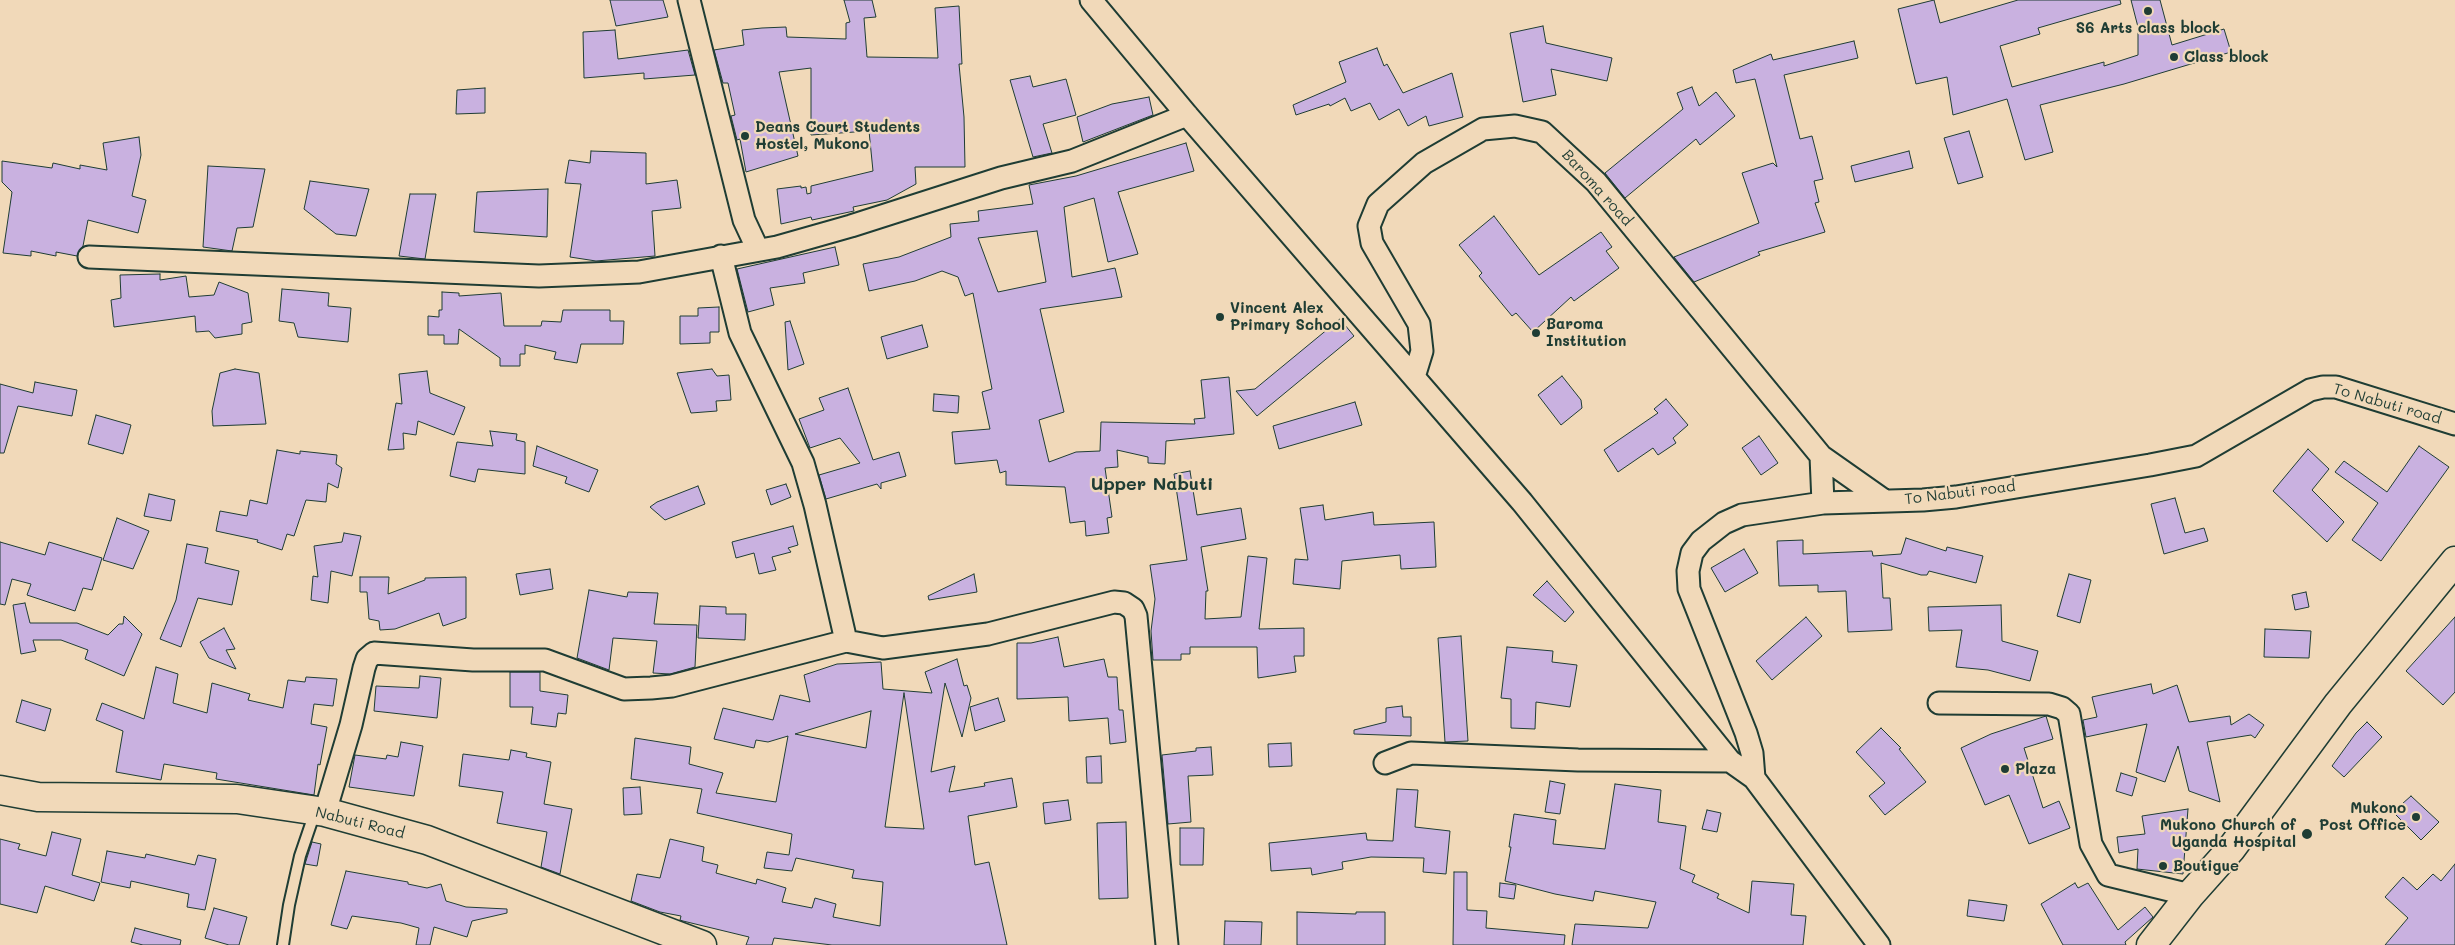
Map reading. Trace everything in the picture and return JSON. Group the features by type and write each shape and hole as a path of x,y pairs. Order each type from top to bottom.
{"street":[{"path":"689,0 744,220 758,250"},
{"path":"1091,0 1187,115 1522,502 1730,761 1754,778 1879,945"},
{"path":"89,257 580,276 639,272 777,247 851,226 1001,178 1072,161 1187,115"},
{"name":"Baroma road","path":"1414,377 1422,351 1419,324 1372,243 1370,226 1378,204 1424,164 1483,129 1515,126 1542,132 1596,182 1821,456 1886,501"},
{"path":"721,256 740,333 803,463 816,505 846,642"},
{"name":"To Nabuti road","path":"1754,778 1752,753 1746,733 1689,589 1688,572 1692,553 1701,541 1724,523 1742,515 1823,503 1956,496 2196,456 2310,390 2323,387 2336,387 2455,424"},
{"path":"1821,456 1823,503"},
{"path":"2151,945 2190,895 2231,849 2338,704 2455,561"},
{"path":"320,811 351,725 367,659 374,653 473,660 545,660 624,689 642,688 672,686 846,642 883,648 988,634 1114,602 1124,603 1133,609 1136,616 1167,945"},
{"path":"1939,704 2049,704 2062,708 2069,714 2091,844 2108,875 2190,895"},
{"path":"1385,763 1411,753 1578,760 1730,761"},
{"name":"Nabuti Road","path":"0,790 38,797 237,799 320,811 427,840 702,945"}],"lane":[{"path":"283,945 289,905 300,856 320,811"}],"building":[{"path":"610,0 663,0 668,17 616,26"},
{"path":"844,0 872,0 876,17 864,18 867,57 938,58 935,8 959,6 962,64 959,64 964,117 965,167 915,167 916,184 887,200 853,207 854,211 812,220 811,217 781,224 777,189 801,186 801,188 806,187 807,194 811,193 811,186 873,171 869,131 811,135 811,68 779,72 798,156 746,172 740,139 737,140 731,116 735,115 728,83 723,83 714,50 744,45 742,30 762,28 786,27 787,37 846,39 846,23 850,22"},
{"path":"1934,0 1940,23 2018,0 2120,0 2121,4 2038,28 2040,34 2000,46 2012,87 2104,62 2104,66 2138,55 2138,27 2131,0 2160,0 2172,45 2224,29 2231,52 2124,84 2040,105 2053,152 2025,160 2007,99 1953,115 1947,77 1916,84 1898,9"},
{"path":"1543,26 1546,43 1612,58 1607,81 1551,69 1556,95 1523,102 1510,33"},
{"path":"615,30 618,59 688,50 695,75 644,79 644,73 584,78 583,32"},
{"path":"1854,41 1858,58 1784,75 1800,139 1812,136 1823,179 1814,181 1819,202 1815,203 1825,232 1758,252 1760,255 1694,282 1674,257 1759,223 1742,173 1773,163 1777,167 1755,79 1736,83 1733,70 1771,54 1773,60"},
{"path":"1377,48 1384,66 1387,64 1403,93 1452,73 1463,117 1429,126 1426,116 1408,126 1399,109 1379,120 1370,103 1351,111 1345,98 1330,106 1329,104 1296,115 1293,105 1346,82 1339,62"},
{"path":"1030,76 1033,87 1066,79 1076,115 1043,124 1052,153 1033,157 1010,80"},
{"path":"1692,87 1699,106 1716,92 1735,116 1700,145 1696,139 1625,198 1605,173 1683,109 1677,93"},
{"path":"485,88 485,113 456,114 457,90"},
{"path":"1149,97 1153,115 1083,142 1077,117 1112,104"},
{"path":"1969,131 1983,177 1958,184 1944,138"},
{"path":"139,137 141,155 132,196 146,200 138,233 88,220 83,246 77,256 56,252 56,256 31,251 31,256 3,253 12,192 2,182 2,161 52,168 53,163 80,169 80,165 107,170 103,143"},
{"path":"1186,143 1194,171 1118,192 1138,254 1108,262 1094,198 1064,207 1072,277 1115,268 1122,297 1040,309 1064,412 1039,420 1049,462 1076,452 1100,451 1101,422 1195,424 1194,419 1205,418 1201,380 1229,377 1234,434 1166,441 1165,464 1148,463 1148,457 1117,450 1118,467 1105,468 1112,517 1107,518 1109,533 1086,536 1085,521 1070,523 1065,487 1006,485 1006,471 1000,473 997,460 955,464 952,432 990,429 982,392 992,389 973,293 965,296 958,277 942,271 915,281 869,291 863,264 899,257 951,237 950,224 979,221 978,211 1033,204 1029,185 1076,176","holes":["1037,231 1046,282 998,292 978,238"]},
{"path":"591,151 646,153 646,184 677,180 681,208 652,211 655,256 596,261 570,257 581,184 565,183 569,160 590,163"},
{"path":"1909,151 1913,168 1855,182 1851,166"},
{"path":"208,166 265,169 253,227 237,228 232,251 203,247"},
{"path":"310,181 369,189 356,236 336,234 304,209"},
{"path":"548,189 547,237 474,232 477,192"},
{"path":"410,194 436,194 425,259 399,256"},
{"path":"1494,216 1539,275 1601,232 1612,247 1606,251 1619,268 1574,301 1571,297 1533,332 1516,313 1512,316 1479,276 1482,273 1459,245"},
{"path":"835,247 839,265 803,273 805,283 770,288 774,305 748,312 737,269"},
{"path":"160,274 160,280 186,276 189,297 214,295 219,282 248,293 252,322 242,324 242,334 215,338 209,331 196,332 195,316 114,327 111,300 121,298 120,275"},
{"path":"282,289 329,293 328,306 351,308 348,342 298,337 294,323 279,321"},
{"path":"442,292 459,293 459,296 501,293 504,326 541,326 542,321 561,322 563,310 610,310 610,321 624,321 623,344 581,344 577,363 554,359 556,352 525,345 525,354 520,354 520,366 500,366 500,358 459,329 458,344 444,344 444,335 428,335 428,316 439,317 439,310 442,310"},
{"path":"719,307 719,332 710,332 710,343 680,344 680,316 698,316 698,308"},
{"path":"1340,319 1354,336 1257,416 1236,391 1255,389"},
{"path":"790,321 804,364 788,370 785,322"},
{"path":"922,325 928,347 887,359 881,337"},
{"path":"235,369 259,373 266,424 213,426 212,411 220,373"},
{"path":"712,369 717,376 729,375 731,400 716,401 717,411 691,413 677,373"},
{"path":"427,371 430,393 465,407 454,435 418,421 416,435 403,433 404,449 388,450 396,403 402,404 399,374"},
{"path":"1562,376 1581,400 1582,408 1561,425 1538,395"},
{"path":"35,382 77,390 72,416 18,406 4,453 0,453 0,384 33,393"},
{"path":"848,388 873,460 899,452 906,476 881,483 881,489 877,484 826,499 819,475 860,463 840,438 810,448 799,419 824,410 819,398"},
{"path":"934,394 959,396 958,413 933,411"},
{"path":"1666,399 1688,425 1673,438 1676,443 1658,455 1653,448 1618,472 1604,450 1658,413 1654,409"},
{"path":"1355,402 1362,425 1279,449 1273,426"},
{"path":"96,415 131,425 123,454 88,444"},
{"path":"490,431 517,434 516,440 525,442 525,474 478,469 475,482 450,476 457,442 493,446"},
{"path":"1759,436 1778,463 1761,475 1742,448"},
{"path":"537,446 598,470 589,492 565,483 567,477 533,466"},
{"path":"2419,446 2449,467 2381,561 2352,540 2378,503 2335,472 2344,461 2387,492"},
{"path":"2308,449 2329,469 2312,490 2344,522 2327,542 2273,491"},
{"path":"277,450 300,454 300,451 337,455 336,464 342,468 338,488 328,483 326,502 306,500 294,536 287,534 282,550 257,542 258,540 216,531 220,511 247,516 250,500 267,504"},
{"path":"1190,471 1197,515 1241,508 1246,539 1201,547 1208,591 1206,591 1205,619 1241,617 1248,556 1267,558 1259,629 1304,628 1304,656 1294,656 1296,672 1258,678 1257,647 1190,647 1190,654 1181,654 1181,660 1153,660 1151,631 1155,599 1150,565 1187,560 1174,474"},
{"path":"786,484 791,497 771,505 766,490"},
{"path":"698,486 705,504 665,520 650,507 657,502"},
{"path":"149,494 175,500 171,521 144,516"},
{"path":"2175,498 2185,533 2204,528 2208,541 2164,554 2151,504"},
{"path":"1323,505 1325,520 1373,512 1374,525 1434,522 1436,567 1401,569 1400,555 1342,561 1340,589 1293,584 1295,559 1308,560 1300,508"},
{"path":"117,518 149,531 133,569 103,560"},
{"path":"793,526 798,545 788,548 791,552 772,557 776,570 759,574 754,553 736,558 732,542"},
{"path":"344,533 361,536 352,576 331,571 328,603 311,600 313,576 318,577 314,546 342,542"},
{"path":"1906,538 1946,551 1947,547 1983,556 1976,583 1929,571 1927,575 1921,575 1881,563 1883,598 1890,598 1892,630 1848,632 1846,591 1818,592 1818,585 1779,586 1777,541 1803,540 1803,554 1872,551 1873,556 1901,554"},
{"path":"0,542 45,555 49,542 102,558 92,590 83,588 75,611 27,595 31,584 12,579 5,605 0,604"},
{"path":"187,544 208,548 205,563 239,571 232,605 198,598 181,647 160,639 176,600"},
{"path":"1744,549 1758,573 1725,592 1711,568"},
{"path":"550,569 553,589 520,595 516,574"},
{"path":"974,574 977,592 929,600 928,596"},
{"path":"2069,574 2091,580 2080,623 2057,616"},
{"path":"360,577 389,577 388,594 425,580 425,578 466,577 466,618 443,626 439,613 395,629 380,630 379,621 369,619 367,592 360,592"},
{"path":"1547,581 1574,612 1565,622 1533,595"},
{"path":"589,590 627,597 628,592 658,593 654,624 697,625 695,667 670,674 653,673 657,641 613,638 609,670 577,658"},
{"path":"2306,592 2309,607 2295,610 2292,595"},
{"path":"25,603 30,623 77,623 108,635 119,624 123,624 124,616 142,634 124,676 85,659 88,650 61,640 33,640 36,651 21,654 13,605"},
{"path":"2001,605 2002,641 2038,651 2030,681 1988,670 1956,667 1962,630 1929,631 1928,607"},
{"path":"700,606 726,607 726,614 746,614 745,640 698,638"},
{"path":"1806,617 1822,636 1772,680 1756,661"},
{"path":"2455,617 2455,692 2443,705 2406,671"},
{"path":"224,628 235,649 226,650 236,669 209,658 200,642"},
{"path":"2265,629 2311,631 2309,658 2264,657"},
{"path":"1461,636 1468,741 1445,742 1438,638"},
{"path":"1058,637 1064,667 1104,659 1108,677 1117,677 1119,710 1123,710 1126,742 1110,744 1108,718 1069,721 1068,697 1017,699 1017,643 1031,643"},
{"path":"1507,647 1553,651 1552,662 1577,665 1570,707 1536,702 1535,729 1511,728 1511,699 1501,698"},
{"path":"957,659 964,686 967,685 971,698 962,737 945,683 931,772 955,766 949,792 985,786 984,783 1012,778 1017,807 968,816 975,865 989,862 1007,945 832,945 774,938 772,945 746,945 749,937 683,921 680,920 681,916 660,912 631,901 637,874 660,878 670,839 704,847 702,861 718,865 716,873 756,884 757,879 786,888 782,902 812,908 815,898 836,904 833,917 880,926 883,882 852,878 854,870 796,858 792,871 764,868 767,852 789,855 792,834 697,813 702,789 631,779 635,738 691,747 689,764 723,773 716,793 776,802 788,736 768,742 756,740 754,748 714,739 723,708 773,720 780,695 810,702 804,675 837,664 881,662 883,689 932,693 925,672","holes":["904,693 916,775 924,829 885,827","871,711 866,748 795,734"]},
{"path":"156,667 178,674 173,703 207,713 212,683 250,694 248,700 283,708 288,680 305,682 306,677 337,679 333,706 314,704 311,724 327,727 320,765 318,764 314,795 216,779 217,773 164,764 161,780 116,772 123,731 96,720 102,703 144,719"},
{"path":"510,672 540,672 540,691 568,695 566,714 558,713 556,727 531,724 533,707 510,707"},
{"path":"420,676 441,678 437,718 374,711 376,686 419,688"},
{"path":"2151,684 2153,694 2177,685 2189,722 2230,716 2231,725 2249,714 2264,725 2255,738 2251,735 2207,742 2220,802 2189,791 2178,746 2165,782 2136,772 2147,724 2086,737 2083,720 2097,717 2092,697"},
{"path":"998,698 1005,721 975,731 970,707"},
{"path":"22,700 51,709 45,731 16,722"},
{"path":"1402,706 1403,717 1411,717 1411,736 1354,734 1354,730 1386,722 1386,708"},
{"path":"2046,716 2053,739 2024,748 2043,808 2059,801 2070,828 2029,844 2009,795 1985,805 1961,748 1991,734"},
{"path":"2367,722 2382,737 2344,777 2332,766 2356,733"},
{"path":"1881,728 1901,748 1899,749 1926,782 1885,815 1869,796 1885,783 1856,752"},
{"path":"401,742 423,746 414,796 349,787 355,755 386,759 387,755 398,757"},
{"path":"1291,743 1292,766 1269,767 1268,744"},
{"path":"1211,747 1213,775 1188,776 1191,822 1168,824 1162,755 1196,751 1196,748"},
{"path":"511,750 527,753 526,757 551,762 544,804 572,809 560,874 541,867 547,832 497,823 503,792 459,786 463,754 509,760"},
{"path":"1101,756 1102,783 1087,783 1086,757"},
{"path":"2121,773 2137,778 2132,796 2116,791"},
{"path":"1550,781 1565,784 1560,814 1545,812"},
{"path":"1615,784 1661,790 1658,822 1686,826 1680,869 1695,875 1692,882 1719,894 1717,898 1749,913 1752,881 1794,884 1791,915 1806,916 1803,945 1572,945 1575,924 1648,928 1656,902 1595,891 1593,901 1555,894 1505,881 1514,814 1556,820 1553,844 1605,849"},
{"path":"640,787 642,814 624,815 623,788"},
{"path":"1397,789 1418,790 1415,827 1450,831 1446,874 1423,872 1424,858 1371,857 1342,862 1343,869 1312,875 1311,868 1271,871 1269,843 1366,833 1367,840 1393,841"},
{"name":"Mukono Post Office","path":"2411,796 2439,822 2421,840 2393,812"},
{"path":"1068,800 1071,820 1045,824 1043,803"},
{"path":"2188,809 2183,874 2137,869 2138,849 2119,853 2117,837 2145,834 2142,816"},
{"path":"1707,810 1721,813 1717,832 1702,829"},
{"path":"1126,822 1128,898 1099,899 1097,823"},
{"path":"1180,828 1204,828 1203,865 1180,865"},
{"path":"52,832 81,839 72,875 100,883 94,901 45,886 37,913 0,904 0,839 20,844 18,849 46,856"},
{"path":"312,842 321,844 317,866 305,864"},
{"path":"107,851 145,858 146,854 195,865 198,855 216,859 205,910 187,907 189,894 131,881 130,888 101,882"},
{"path":"2455,864 2455,945 2385,945 2408,918 2385,897 2403,877 2417,890 2433,874 2441,881"},
{"path":"346,871 408,882 408,884 427,888 441,884 446,901 466,907 507,909 507,913 472,921 467,937 434,927 430,945 416,945 419,928 401,923 352,916 347,929 331,925"},
{"path":"1454,872 1467,872 1467,910 1487,911 1486,928 1565,935 1564,945 1453,945"},
{"path":"1500,883 1516,885 1514,899 1499,897"},
{"path":"2075,883 2078,888 2088,883 2118,930 2145,907 2153,917 2125,942 2126,945 2063,945 2041,904"},
{"path":"1969,900 2007,905 2004,921 1967,916"},
{"path":"214,908 247,917 239,945 229,945 205,938"},
{"path":"1297,912 1356,914 1356,912 1385,912 1385,945 1297,945"},
{"path":"1225,921 1262,922 1261,945 1224,945"},
{"path":"135,928 181,940 180,945 143,945 131,942"}],"place":[{"name":"S6 Arts class block","path":"2148,11"},
{"name":"Class block","path":"2174,57"},
{"name":"Deans Court Students Hostel, Mukono","path":"745,136"},
{"name":"Vincent Alex Primary School","path":"1220,317"},
{"name":"Baroma Institution","path":"1536,333"},
{"name":"Plaza","path":"2005,769"},
{"name":"Mukono Post Office","path":"2416,817"},
{"name":"Mukono Church of Uganda Hospital","path":"2307,834"},
{"name":"Boutigue","path":"2163,866"}],"district":[{"name":"Upper Nabuti","path":"1152,484"}]}
